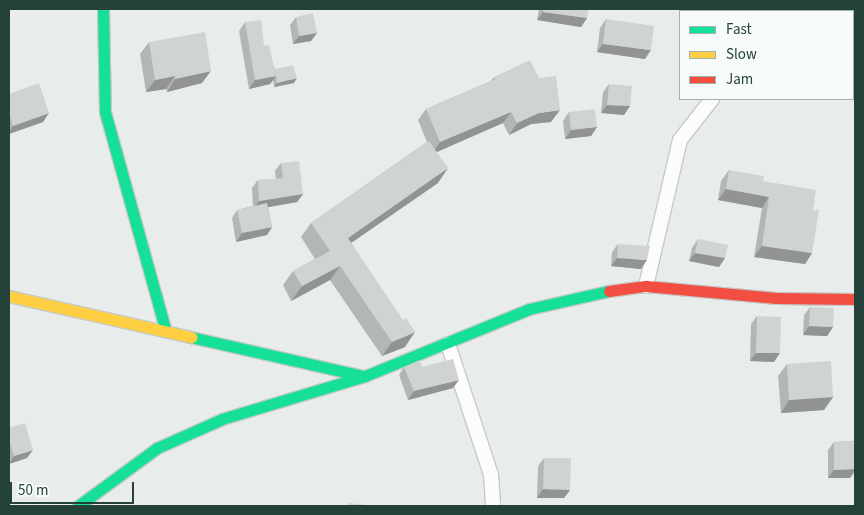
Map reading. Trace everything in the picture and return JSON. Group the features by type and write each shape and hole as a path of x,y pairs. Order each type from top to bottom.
{"street":[{"path":"103,9 106,112 165,329"},
{"path":"646,286 680,140 711,100"},
{"path":"78,506 111,479 157,448 222,419 365,376 448,344 529,309 588,294 646,286 776,298 855,300"},
{"path":"9,296 165,329 365,376"},
{"path":"448,344 491,475 493,506"}],"building":[{"path":"544,9 588,9 587,18 543,12"},
{"path":"313,13 317,33 299,36 296,17"},
{"path":"606,19 654,26 651,50 603,44"},
{"path":"261,20 264,46 269,45 276,76 255,80 245,22"},
{"path":"205,32 211,71 175,79 175,76 155,80 149,42"},
{"path":"530,60 539,78 556,76 560,110 539,113 517,123 511,112 440,142 426,109 496,79 494,77"},
{"path":"293,65 297,78 277,83 275,69"},
{"path":"39,83 49,113 13,126 9,113 9,94"},
{"path":"609,84 632,86 630,106 607,105"},
{"path":"595,109 597,127 571,130 569,112"},
{"path":"429,141 448,168 348,238 403,320 406,318 415,332 392,342 340,266 302,286 293,271 330,251 311,223"},
{"path":"299,161 303,194 259,201 258,180 283,178 281,163"},
{"path":"729,170 764,176 763,181 816,190 813,210 819,210 812,253 762,246 769,197 726,189"},
{"path":"267,203 272,227 242,233 237,210"},
{"path":"698,239 728,245 725,258 695,253"},
{"path":"618,244 650,246 647,260 617,258"},
{"path":"810,307 834,308 833,327 809,326"},
{"path":"757,316 781,317 780,353 756,353"},
{"path":"453,359 459,380 414,391 404,367 420,360 422,367"},
{"path":"831,361 833,397 789,400 787,364"},
{"path":"25,423 33,450 14,456 9,440 9,428"},
{"path":"855,441 855,469 834,470 834,442"},
{"path":"544,458 571,458 570,490 543,489"},
{"path":"348,503 377,506 348,506"}],"traffic: fast":[{"path":"103,9 105,112 165,329"},
{"path":"78,506 157,448 222,419 365,376 529,309 609,291"},
{"path":"191,337 363,376"}],"traffic: slow":[{"path":"9,296 191,337"}],"traffic: jam":[{"path":"609,291 646,286 776,298 855,299"}]}
